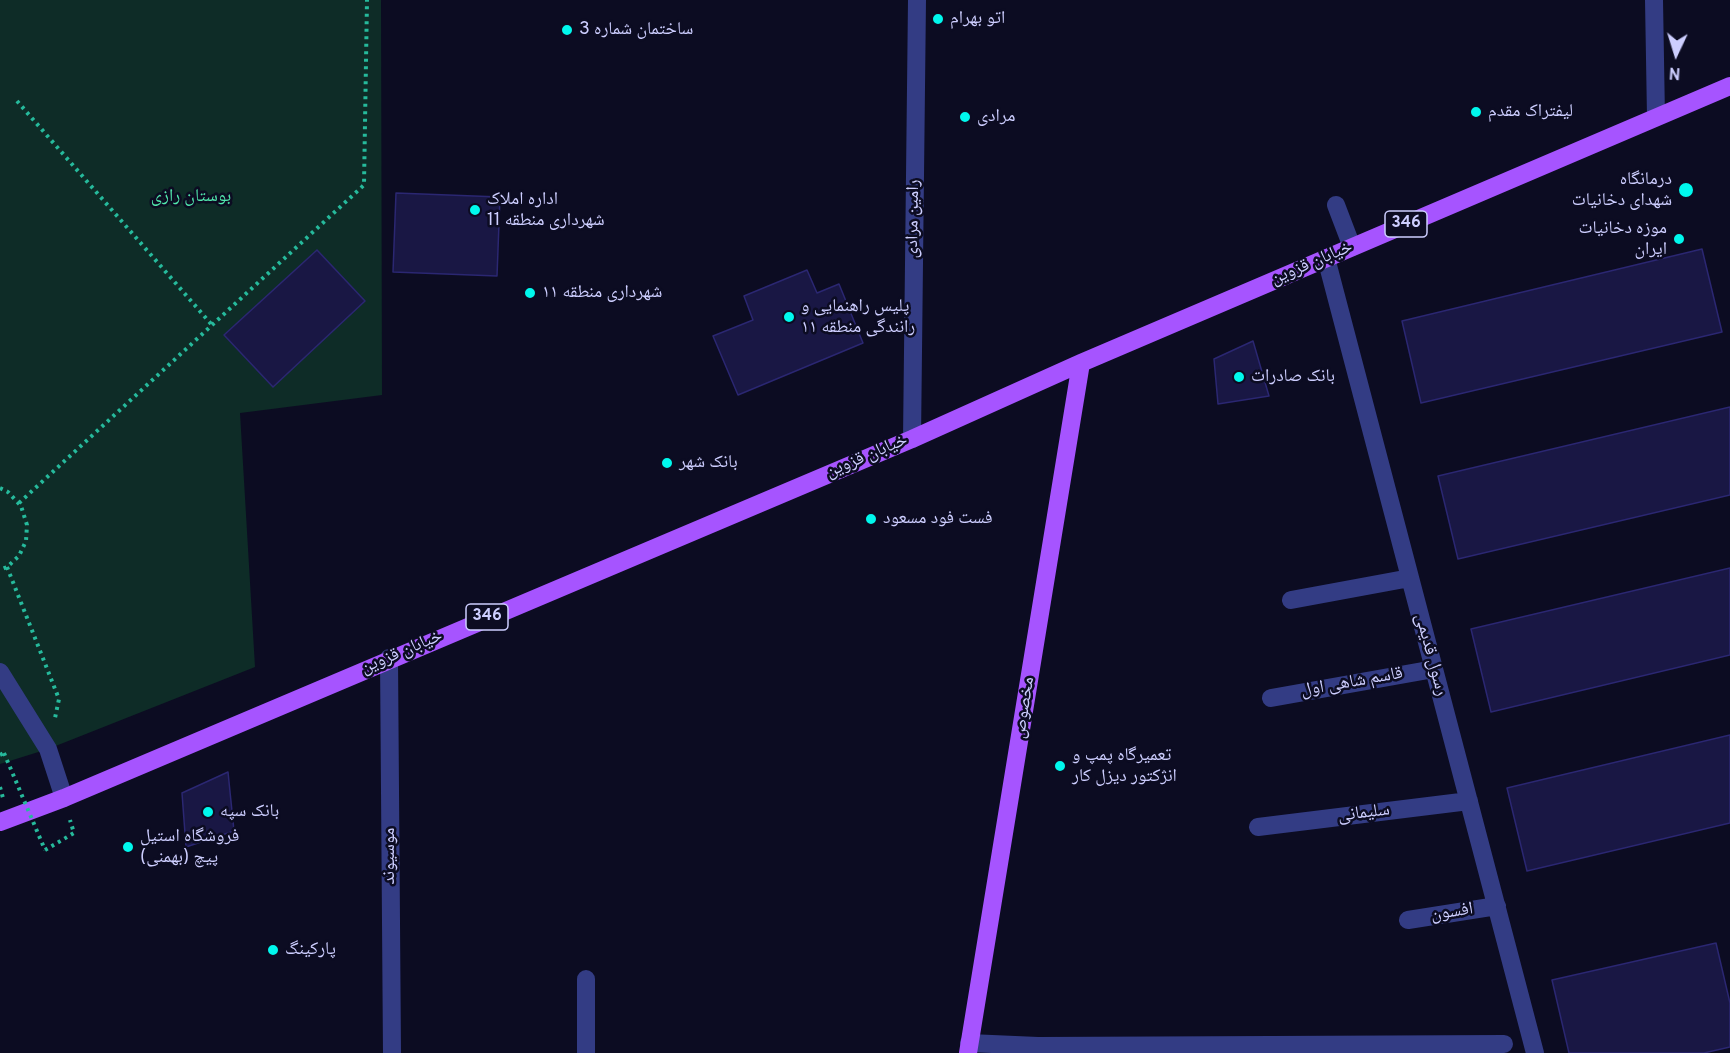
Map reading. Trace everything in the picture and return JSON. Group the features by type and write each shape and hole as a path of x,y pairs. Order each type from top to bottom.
{"main road":[{"name":"خیابان قزوین","path":"0,822 64,798 388,658 912,438 1081,363 1730,86"},
{"name":"مخصوص","path":"968,1048 1081,363"}],"street":[{"name":"رامین مرادی","path":"912,438 917,0"},
{"path":"1654,0 1656,117"},
{"path":"1336,205 1352,247"},
{"name":"رسول قدیمی","path":"1326,258 1535,1053"},
{"path":"1291,600 1410,578"},
{"name":"موسیوند","path":"388,658 392,1053"},
{"name":"قاسم شاهی اول","path":"1271,698 1434,669"},
{"path":"0,672 48,749 64,798"},
{"name":"سلیمانی","path":"1258,827 1469,801"},
{"name":"افسون","path":"1408,920 1497,906"},
{"path":"586,979 586,1053"},
{"path":"968,1048 1504,1044"}],"path":[{"path":"19,503 364,185 367,0"},
{"path":"17,102 212,325"},
{"path":"0,488 8,492 19,503 27,525 26,541 19,556 0,570"},
{"path":"7,567 59,699 48,749"},
{"path":"2,754 45,850 74,833"}],"green space":[{"name":"بوستان رازی","path":"0,0 381,0 382,395 240,413 255,667 48,749 0,764"}],"building":[{"path":"396,193 500,197 497,276 393,272"},
{"path":"1702,249 1722,332 1421,403 1402,321"},
{"path":"317,250 365,301 273,387 224,335"},
{"path":"807,270 817,293 839,284 863,343 738,395 713,336 753,320 744,296"},
{"name":"بانک صادرات","path":"1253,341 1269,396 1218,404 1214,359"},
{"path":"1730,407 1730,495 1458,559 1438,476"},
{"path":"1730,568 1730,655 1491,712 1471,629"},
{"path":"1730,735 1730,823 1527,871 1507,788"},
{"name":"بانک سپه","path":"228,772 234,831 186,847 182,793"},
{"path":"1716,943 1730,1003 1730,1047 1704,1053 1569,1053 1552,980"}],"place":[{"name":"اتو بهرام","path":"938,19"},
{"name":"ساختمان شماره 3","path":"567,30"},
{"name":"لیفتراک مقدم","path":"1476,112"},
{"name":"مرادی","path":"965,117"},
{"name":"درمانگاه شهدای دخانیات","path":"1686,190"},
{"name":"اداره املاک شهرداری منطقه 11","path":"475,210"},
{"name":"موزه دخانیات ایران","path":"1679,239"},
{"name":"شهرداری منطقه ۱۱","path":"530,293"},
{"name":"پلیس راهنمایی و رانندگی منطقه ۱۱","path":"789,317"},
{"name":"بانک صادرات","path":"1239,377"},
{"name":"بانک شهر","path":"667,463"},
{"name":"فست فود مسعود","path":"871,519"},
{"name":"تعمیرگاه پمپ و انژکتور دیزل کار","path":"1060,766"},
{"name":"بانک سپه","path":"208,812"},
{"name":"فروشگاه استیل پیچ (بهمنی)","path":"128,847"},
{"name":"پارکینگ","path":"273,950"}]}
